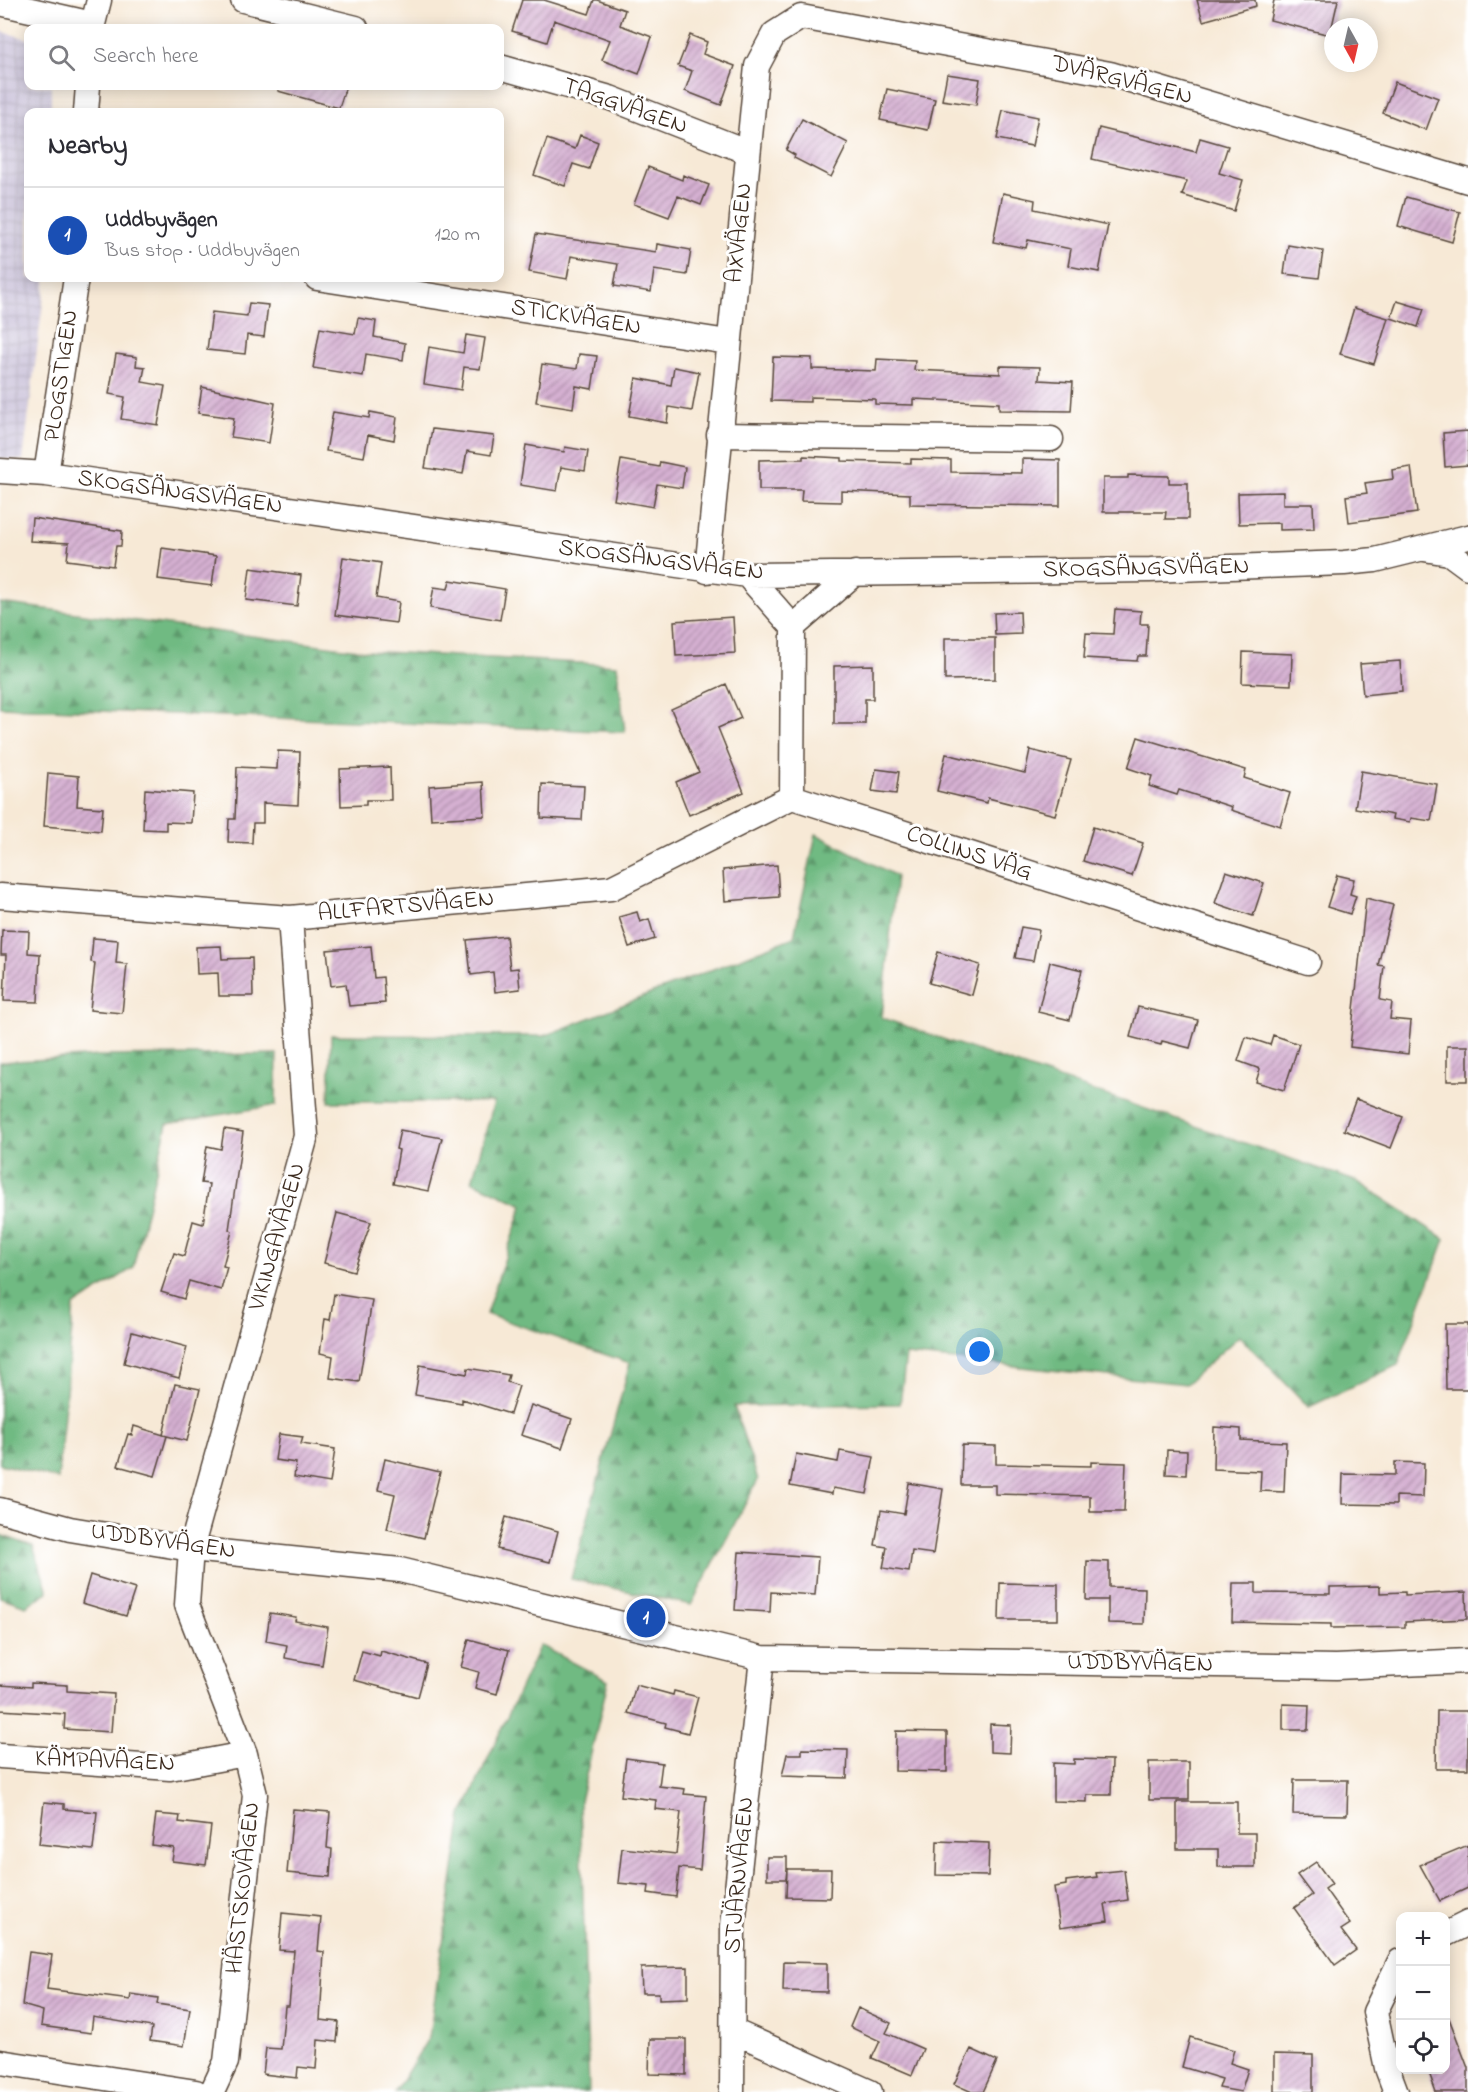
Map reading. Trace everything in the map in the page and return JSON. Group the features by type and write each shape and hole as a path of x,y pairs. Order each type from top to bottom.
{"street":[{"path":"93,24 99,0"},
{"path":"243,0 340,24"},
{"path":"0,3 84,24"},
{"name":"DVÄRGVÄGEN","path":"774,34 801,17 1110,74 1468,181"},
{"name":"AXVÄGEN","path":"707,571 757,66 774,34"},
{"name":"TAGGVÄGEN","path":"504,69 610,98 748,152"},
{"path":"86,108 87,90"},
{"name":"PLOGSTIGEN","path":"46,474 75,282"},
{"name":"STICKVÄGEN","path":"343,282 728,342"},
{"path":"719,435 1051,439"},
{"name":"SKOGSÄNGSVÄGEN","path":"0,471 46,474 747,575 1150,570 1344,563 1375,560 1468,537"},
{"path":"1424,549 1449,554 1468,567"},
{"path":"793,627 855,573"},
{"path":"747,575 793,627 792,796"},
{"name":"ALLFARTSVÄGEN","path":"0,896 290,918 610,888 792,796"},
{"name":"COLLINS VÄG","path":"792,796 1308,962"},
{"name":"VIKINGAVÄGEN","path":"191,1549 306,1136 290,918"},
{"name":"UDDBYVÄGEN","path":"0,1510 70,1529 191,1549 400,1570 762,1658 1336,1667 1468,1660"},
{"name":"HÄSTSKOVÄGEN","path":"191,1549 187,1605 245,1754 255,1795 226,2062 212,2092"},
{"name":"STJÄRNVÄGEN","path":"732,2092 733,1926 762,1658"},
{"name":"KÄMPAVÄGEN","path":"0,1756 170,1768 245,1754"},
{"path":"1450,1932 1468,1923"},
{"path":"1396,2092 1387,2068 1375,2012 1398,1966"},
{"path":"733,2031 870,2092"},
{"path":"0,2062 196,2092"}],"shaded area":[{"path":"0,31 24,38 24,90 51,90 51,108 24,108 24,282 45,282 23,460 0,459"}],"green space":[{"path":"0,603 366,651 617,665 625,732 0,707"},
{"path":"816,834 896,876 882,1018 1358,1182 1445,1239 1398,1365 1309,1407 1239,1336 1186,1384 906,1355 900,1404 734,1406 758,1480 691,1605 571,1579 630,1363 486,1314 523,1205 472,1181 494,1102 329,1102 331,1035 544,1036 794,937"},
{"path":"277,1054 276,1105 167,1124 133,1268 74,1306 58,1479 0,1464 0,1062 100,1056"},
{"path":"0,1535 33,1546 48,1592 26,1606 0,1597"},
{"path":"540,1645 608,1681 580,1801 589,2092 395,2092 429,2037 462,1815"}],"building":[{"path":"522,0 544,0 589,14 594,0 625,10 620,25 652,37 639,74 602,60 610,40 554,20 547,42 512,31"},
{"path":"1197,0 1255,0 1256,6 1203,21"},
{"path":"1274,0 1338,0 1334,18 1324,18 1324,34 1270,20"},
{"path":"690,35 707,42 703,54 735,66 721,105 685,91 692,71 678,66"},
{"path":"947,74 980,79 976,105 942,100"},
{"path":"1395,82 1438,98 1426,130 1383,113"},
{"path":"887,89 935,99 928,130 880,120"},
{"path":"278,90 345,90 339,108"},
{"path":"1003,110 1038,117 1032,146 997,139"},
{"path":"802,119 848,143 831,177 794,158 795,155 786,150"},
{"path":"1099,128 1196,152 1200,138 1228,146 1219,173 1243,180 1234,211 1182,195 1187,181 1092,159"},
{"path":"580,135 598,142 589,169 573,164 565,186 534,175 547,139 575,149"},
{"path":"648,167 682,180 683,175 709,185 701,205 678,196 669,217 634,204"},
{"path":"1003,193 1035,200 1034,209 1108,225 1099,272 1068,266 1071,249 1028,240 1026,248 993,242"},
{"path":"1406,197 1460,212 1452,242 1398,226"},
{"path":"536,234 656,252 657,244 691,250 687,275 654,270 651,292 614,286 618,264 571,256 567,279 529,272"},
{"path":"1288,245 1323,251 1319,278 1284,274"},
{"path":"1397,301 1424,309 1418,327 1391,318"},
{"path":"249,303 268,305 264,337 247,335 245,354 207,350 212,312 247,316"},
{"path":"1354,308 1388,318 1374,364 1340,354"},
{"path":"358,318 376,321 374,337 405,343 403,360 366,354 363,376 313,368 320,328 355,334"},
{"path":"466,335 485,338 480,369 464,367 461,390 424,384 429,347 463,353"},
{"path":"116,354 137,357 136,366 145,367 142,382 165,386 158,425 121,419 125,397 109,394"},
{"path":"579,354 597,356 592,389 576,386 573,408 536,402 542,364 577,369"},
{"path":"773,357 812,358 812,369 876,371 877,359 915,361 914,370 1000,374 1000,366 1040,367 1039,380 1073,382 1071,411 999,410 999,403 913,399 913,405 875,404 875,399 810,397 810,402 771,401"},
{"path":"674,367 699,372 692,411 669,407 667,423 629,416 636,378 671,385"},
{"path":"202,387 275,403 269,443 231,437 234,418 198,413"},
{"path":"333,412 369,418 370,412 397,417 394,440 368,435 364,457 326,451"},
{"path":"432,429 494,436 491,455 467,451 463,474 425,468"},
{"path":"1468,431 1468,465 1445,467 1443,433"},
{"path":"526,445 564,452 565,447 588,451 585,471 561,467 557,491 520,485"},
{"path":"803,456 842,458 842,461 911,463 911,459 951,460 951,472 1022,473 1022,459 1060,460 1060,506 910,504 910,494 841,491 841,502 801,501 802,490 759,490 759,460 803,459"},
{"path":"621,460 659,467 660,462 685,467 682,488 657,484 653,507 614,500"},
{"path":"1411,467 1417,513 1349,522 1346,496 1367,493 1365,483 1393,479 1392,470"},
{"path":"1128,475 1169,476 1169,483 1188,483 1188,519 1165,519 1166,512 1103,512 1103,478 1128,478"},
{"path":"1283,492 1283,504 1313,504 1314,529 1280,530 1280,523 1239,524 1238,493"},
{"path":"32,518 122,531 121,546 116,546 113,566 67,560 69,543 30,541"},
{"path":"162,548 216,556 212,586 158,579"},
{"path":"343,557 381,563 376,598 399,602 396,623 335,615"},
{"path":"250,568 301,575 297,606 246,600"},
{"path":"450,580 505,589 500,620 430,608 434,587 448,589"},
{"path":"1115,609 1141,611 1140,624 1148,624 1146,656 1138,656 1137,661 1084,658 1086,633 1113,634"},
{"path":"1020,612 1021,634 995,635 994,613"},
{"path":"733,617 735,653 676,656 674,621"},
{"path":"945,638 995,638 995,679 945,680"},
{"path":"1243,652 1292,654 1291,685 1242,683"},
{"path":"1400,661 1402,691 1363,695 1360,664"},
{"path":"873,665 873,699 865,699 865,724 834,724 834,666"},
{"path":"726,684 741,718 718,728 744,792 689,815 676,782 699,772 671,709"},
{"path":"1138,737 1246,770 1244,778 1290,793 1280,826 1179,790 1177,795 1149,786 1152,776 1128,768"},
{"path":"1030,750 1071,760 1055,815 988,798 987,803 937,791 946,754 1025,773"},
{"path":"278,751 300,752 298,805 263,803 263,823 253,823 252,843 228,842 229,819 235,819 237,767 277,769"},
{"path":"390,767 391,800 366,800 366,805 341,806 340,769"},
{"path":"876,769 899,772 896,794 872,791"},
{"path":"1361,771 1437,784 1431,821 1411,818 1410,822 1392,819 1393,815 1355,808"},
{"path":"48,773 79,776 77,806 103,808 101,831 44,826"},
{"path":"483,782 485,816 431,819 429,786"},
{"path":"542,784 584,786 582,820 541,818"},
{"path":"145,789 193,793 191,823 166,822 166,830 143,829"},
{"path":"1093,827 1143,843 1132,876 1083,861"},
{"path":"777,865 779,897 725,901 723,870"},
{"path":"1226,871 1264,883 1253,916 1215,903"},
{"path":"1337,875 1354,879 1350,894 1356,896 1350,914 1327,907"},
{"path":"1366,898 1393,905 1378,965 1384,966 1380,1000 1392,1002 1390,1019 1411,1021 1408,1054 1350,1047"},
{"path":"637,912 640,922 649,919 655,939 629,947 619,917"},
{"path":"1021,927 1039,930 1033,961 1015,958"},
{"path":"2,930 29,931 28,953 40,954 38,1002 4,1001 6,955 1,955"},
{"path":"506,936 510,969 518,968 520,989 495,992 493,972 471,975 467,940"},
{"path":"93,938 118,940 116,963 127,964 122,1013 90,1010 95,963 91,962"},
{"path":"221,946 222,959 252,958 253,996 219,996 218,973 197,974 196,947"},
{"path":"371,946 374,978 383,977 385,1003 349,1006 346,984 331,986 327,950"},
{"path":"938,952 980,965 972,995 929,983"},
{"path":"1050,962 1082,970 1070,1020 1038,1012"},
{"path":"1138,1007 1198,1020 1190,1048 1162,1041 1161,1045 1130,1037"},
{"path":"1273,1035 1299,1044 1284,1090 1256,1082 1260,1069 1238,1061 1246,1037 1270,1045"},
{"path":"1447,1046 1468,1046 1468,1081 1447,1081"},
{"path":"1356,1099 1403,1117 1391,1148 1344,1130"},
{"path":"224,1129 243,1132 229,1230 232,1231 223,1266 227,1267 221,1290 189,1281 184,1299 161,1292 174,1253 184,1256 193,1221 203,1224 209,1184 201,1183 207,1146 221,1149"},
{"path":"400,1130 442,1138 428,1191 393,1184"},
{"path":"337,1213 371,1222 354,1271 324,1263"},
{"path":"334,1294 372,1300 359,1382 330,1378 333,1356 320,1353 325,1319 330,1320"},
{"path":"1445,1324 1468,1324 1468,1389 1446,1389"},
{"path":"132,1332 187,1347 179,1378 124,1363"},
{"path":"420,1365 467,1374 468,1368 509,1375 507,1382 519,1386 510,1414 462,1399 462,1403 415,1395"},
{"path":"175,1384 200,1389 187,1441 163,1435"},
{"path":"531,1405 572,1419 562,1448 521,1435"},
{"path":"134,1426 167,1436 155,1476 118,1466 128,1434 132,1435"},
{"path":"1214,1427 1241,1429 1241,1440 1286,1442 1284,1492 1260,1491 1261,1471 1213,1469"},
{"path":"279,1434 303,1437 301,1444 335,1449 330,1483 294,1477 296,1463 275,1460"},
{"path":"962,1445 996,1446 996,1464 1091,1466 1091,1462 1126,1463 1124,1512 1090,1512 1090,1496 995,1494 995,1485 961,1485"},
{"path":"1167,1450 1187,1451 1186,1475 1166,1474"},
{"path":"840,1451 874,1457 867,1494 833,1488 832,1494 790,1486 796,1454 838,1462"},
{"path":"385,1459 440,1472 424,1538 387,1529 395,1494 378,1490"},
{"path":"1395,1462 1424,1463 1423,1497 1396,1496 1396,1505 1342,1504 1343,1474 1395,1475"},
{"path":"909,1483 943,1489 933,1554 912,1551 909,1572 883,1568 887,1547 875,1545 881,1510 904,1514"},
{"path":"506,1517 558,1531 550,1562 497,1549"},
{"path":"739,1552 818,1557 815,1595 771,1592 770,1612 735,1610"},
{"path":"1087,1561 1109,1562 1109,1587 1145,1588 1144,1624 1108,1623 1108,1600 1086,1600"},
{"path":"90,1575 135,1589 126,1616 82,1603"},
{"path":"1000,1583 1058,1584 1058,1620 999,1620"},
{"path":"1233,1583 1256,1583 1256,1593 1330,1594 1330,1587 1380,1586 1380,1593 1405,1592 1405,1595 1466,1592 1467,1619 1405,1622 1405,1627 1331,1628 1331,1624 1232,1622"},
{"path":"270,1613 296,1617 295,1621 328,1627 322,1665 285,1658 287,1645 266,1641"},
{"path":"469,1639 509,1650 497,1694 475,1688 479,1672 461,1667"},
{"path":"362,1651 380,1656 381,1651 427,1664 418,1697 354,1680"},
{"path":"31,1683 67,1685 67,1691 114,1694 111,1732 64,1729 65,1714 0,1710 0,1685 31,1687"},
{"path":"636,1685 673,1695 674,1691 698,1697 688,1733 665,1727 666,1723 628,1713"},
{"path":"1283,1704 1309,1705 1308,1730 1283,1730"},
{"path":"1437,1711 1468,1711 1468,1769 1436,1769"},
{"path":"990,1724 1011,1725 1010,1753 990,1752"},
{"path":"896,1731 947,1732 947,1772 895,1771"},
{"path":"802,1749 848,1750 847,1778 782,1776 787,1754 802,1754"},
{"path":"626,1758 662,1763 659,1786 685,1789 684,1794 706,1796 700,1870 679,1868 676,1897 648,1893 649,1886 618,1883 622,1848 676,1854 681,1812 655,1809 656,1800 621,1796"},
{"path":"1074,1759 1112,1760 1111,1795 1087,1795 1087,1802 1053,1801 1053,1763 1074,1764"},
{"path":"1149,1762 1189,1762 1189,1800 1149,1800"},
{"path":"1294,1780 1348,1780 1347,1815 1293,1814"},
{"path":"44,1802 64,1804 64,1809 97,1812 93,1850 39,1844"},
{"path":"1177,1802 1237,1802 1237,1833 1255,1833 1255,1867 1218,1867 1218,1849 1177,1849"},
{"path":"293,1809 330,1812 327,1848 332,1849 330,1877 287,1873"},
{"path":"156,1814 180,1816 179,1822 211,1826 206,1865 172,1861 174,1848 152,1845"},
{"path":"937,1841 989,1843 988,1876 936,1875"},
{"path":"1468,1845 1468,1888 1440,1901 1420,1865"},
{"path":"767,1857 787,1857 786,1879 767,1879"},
{"path":"1316,1862 1332,1884 1325,1889 1350,1924 1341,1930 1356,1950 1335,1965 1294,1908 1312,1895 1297,1875"},
{"path":"787,1869 831,1869 830,1898 786,1897"},
{"path":"1124,1870 1128,1900 1105,1904 1108,1921 1060,1928 1054,1887 1066,1885 1066,1881 1097,1877 1096,1873"},
{"path":"282,1913 321,1917 318,1951 324,1952 320,2020 339,2022 337,2042 318,2040 316,2069 298,2067 297,2078 263,2074 266,2048 281,2049 285,2006 289,2006 294,1951 279,1950"},
{"path":"29,1952 52,1955 47,1989 130,2000 131,1994 158,1998 157,2004 190,2009 184,2046 150,2041 152,2027 93,2017 91,2033 41,2026 43,2011 22,2005"},
{"path":"784,1962 827,1963 827,1992 783,1991"},
{"path":"688,1967 688,1998 659,1999 659,1993 642,1993 641,1968"},
{"path":"858,2008 891,2023 886,2033 923,2049 912,2075 872,2058 880,2041 850,2027"},
{"path":"1450,2021 1468,2068 1468,2092 1436,2092 1429,2074 1450,2074"},
{"path":"1190,2037 1234,2050 1230,2063 1248,2069 1241,2092 1219,2088 1222,2079 1182,2067"},
{"path":"650,2039 686,2039 686,2075 649,2074"},
{"path":"971,2049 997,2061 983,2092 972,2092 954,2084"},
{"path":"1274,2054 1313,2055 1313,2092 1274,2092"}],"place":[{"name":"Uddbyvägen","path":"646,1618"}]}
